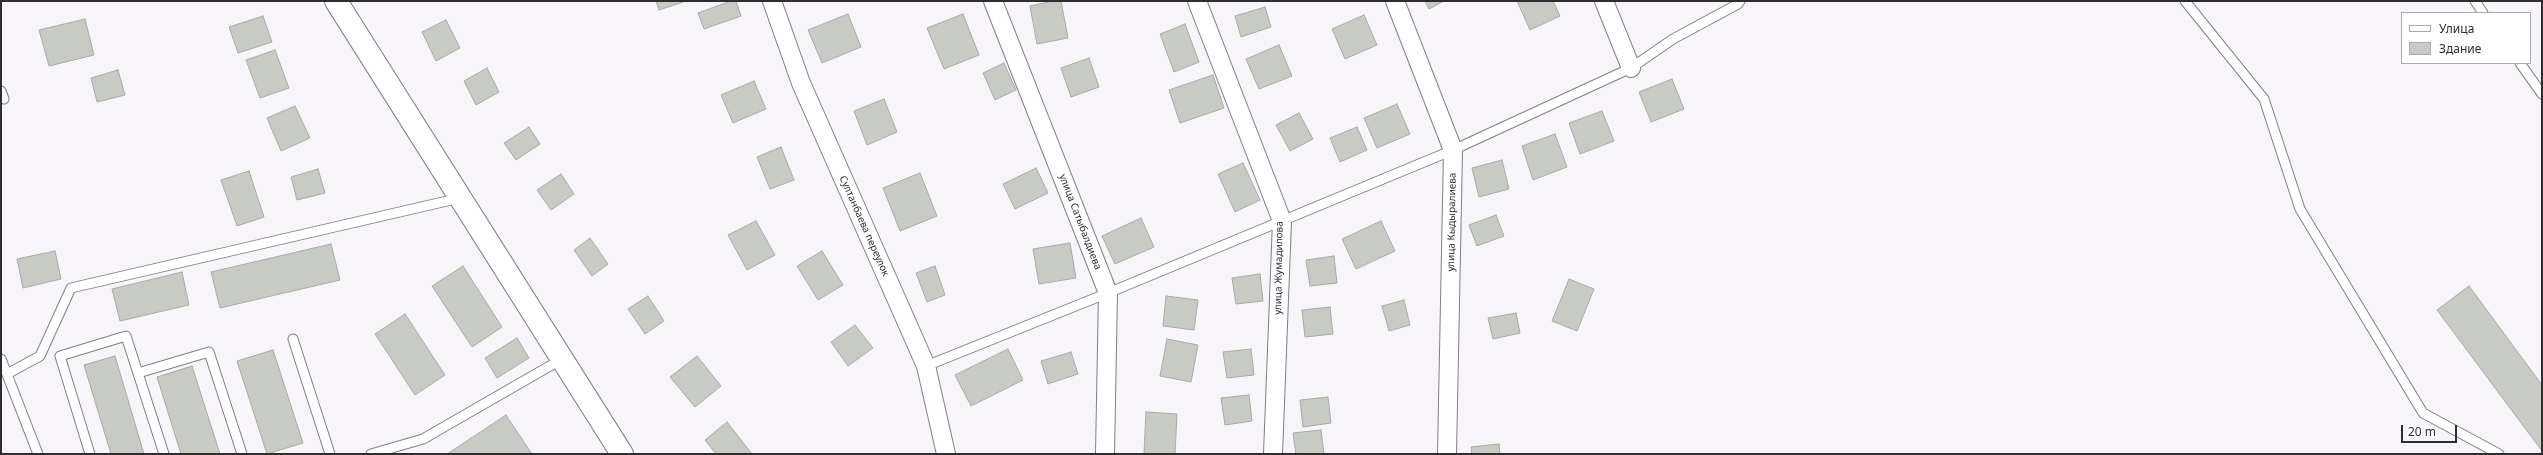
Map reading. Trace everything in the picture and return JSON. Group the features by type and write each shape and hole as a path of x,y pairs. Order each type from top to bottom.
{"main road":[{"path":"336,1 622,454"}],"street":[{"name":"Султанбаева переулок","path":"772,1 801,83 926,366 946,454"},
{"name":"улица Сатыбалдиева","path":"993,1 1108,293 1105,454"},
{"name":"улица Жумадилова","path":"1198,1 1282,221 1273,454"},
{"name":"улица Кыдыралиева","path":"1395,1 1453,150 1447,454"},
{"path":"1604,1 1630,68"}],"lane":[{"path":"926,366 1108,293 1453,150 1630,68 1673,39 1738,4 1740,1"},
{"path":"2184,1 2264,99 2300,209 2423,413 2499,454"},
{"path":"2475,1 2483,12"},
{"path":"2521,64 2542,94"},
{"path":"7,374 40,356 71,288 460,198"},
{"path":"90,454 60,356 126,336 164,454"},
{"path":"293,339 330,454"},
{"path":"138,373 209,352 242,454"},
{"path":"1,359 38,454"},
{"path":"371,454 401,450 423,439 562,359"}],"building":[{"path":"656,1 686,1 659,10"},
{"path":"731,1 736,1 741,16 704,29 698,13"},
{"path":"1053,1 1061,1 1068,38 1037,44 1030,6"},
{"path":"1425,1 1444,1 1429,9"},
{"path":"1517,1 1553,1 1560,16 1530,30"},
{"path":"1265,7 1271,27 1241,37 1235,16"},
{"path":"848,14 861,47 822,63 808,30"},
{"path":"963,14 979,55 944,69 927,28"},
{"path":"1364,15 1377,45 1345,59 1332,29"},
{"path":"263,16 272,42 238,53 229,27"},
{"path":"85,19 94,55 49,66 39,30"},
{"path":"446,20 460,48 436,61 422,32"},
{"path":"1185,24 1199,62 1174,72 1160,34"},
{"path":"1279,45 1292,76 1259,89 1246,59"},
{"path":"275,50 289,88 260,98 246,60"},
{"path":"1089,58 1099,87 1071,97 1061,68"},
{"path":"1004,63 1016,90 995,100 983,73"},
{"path":"487,68 499,92 476,105 464,81"},
{"path":"118,70 125,95 97,102 91,78"},
{"path":"1213,75 1224,108 1180,123 1169,90"},
{"path":"1672,79 1684,109 1651,122 1639,92"},
{"path":"754,81 766,109 733,123 721,95"},
{"path":"884,99 897,132 867,145 854,111"},
{"path":"1397,104 1410,134 1377,148 1364,118"},
{"path":"295,106 310,138 281,151 267,118"},
{"path":"1602,111 1614,141 1580,154 1569,123"},
{"path":"1299,113 1313,139 1290,151 1276,125"},
{"path":"529,127 540,144 516,160 504,143"},
{"path":"1357,127 1367,150 1340,162 1330,138"},
{"path":"1555,134 1567,167 1533,180 1522,146"},
{"path":"781,147 794,180 770,189 757,157"},
{"path":"1502,160 1509,189 1479,197 1472,168"},
{"path":"1243,163 1260,200 1235,212 1218,174"},
{"path":"1036,168 1048,193 1015,209 1003,184"},
{"path":"318,169 325,193 297,200 291,177"},
{"path":"249,171 264,217 237,226 221,180"},
{"path":"920,173 937,216 900,231 883,188"},
{"path":"561,174 574,194 551,210 537,190"},
{"path":"1496,215 1504,236 1477,246 1469,225"},
{"path":"1141,218 1154,247 1115,264 1102,236"},
{"path":"756,221 775,255 747,270 728,235"},
{"path":"1381,221 1395,251 1356,269 1342,239"},
{"path":"590,238 608,264 592,276 574,250"},
{"path":"1070,243 1076,278 1039,284 1033,249"},
{"path":"331,244 340,280 220,308 211,272"},
{"path":"55,251 61,279 23,288 17,259"},
{"path":"822,251 843,285 818,300 797,266"},
{"path":"1334,256 1337,283 1310,286 1306,260"},
{"path":"463,266 502,327 472,347 432,286"},
{"path":"935,266 945,295 927,302 916,273"},
{"path":"182,272 189,305 120,321 112,289"},
{"path":"1260,274 1263,301 1236,304 1232,278"},
{"path":"1569,279 1594,289 1577,331 1552,321"},
{"path":"2469,286 2542,385 2542,451 2437,310"},
{"path":"648,296 664,321 645,334 628,309"},
{"path":"1166,296 1198,300 1194,330 1163,326"},
{"path":"1404,300 1410,325 1389,331 1382,306"},
{"path":"1330,307 1333,334 1305,337 1302,310"},
{"path":"1516,313 1520,333 1493,339 1488,318"},
{"path":"405,314 445,375 415,395 375,334"},
{"path":"855,325 873,348 848,366 831,342"},
{"path":"517,338 529,358 497,378 485,358"},
{"path":"1167,339 1198,345 1191,382 1160,376"},
{"path":"1008,349 1023,380 971,406 955,375"},
{"path":"1251,349 1254,375 1227,378 1223,352"},
{"path":"273,350 303,443 267,454 237,361"},
{"path":"1071,352 1078,374 1048,384 1041,361"},
{"path":"115,356 144,454 111,454 84,365"},
{"path":"697,356 721,386 695,407 670,377"},
{"path":"192,366 220,454 181,454 157,377"},
{"path":"1249,395 1252,421 1225,425 1221,398"},
{"path":"1328,397 1331,423 1303,427 1300,400"},
{"path":"1146,412 1177,414 1175,454 1144,454"},
{"path":"506,415 532,454 447,454"},
{"path":"727,422 752,454 716,454 705,440"},
{"path":"1321,430 1324,454 1296,454 1293,433"},
{"path":"1499,444 1500,454 1472,454 1471,447"}]}
